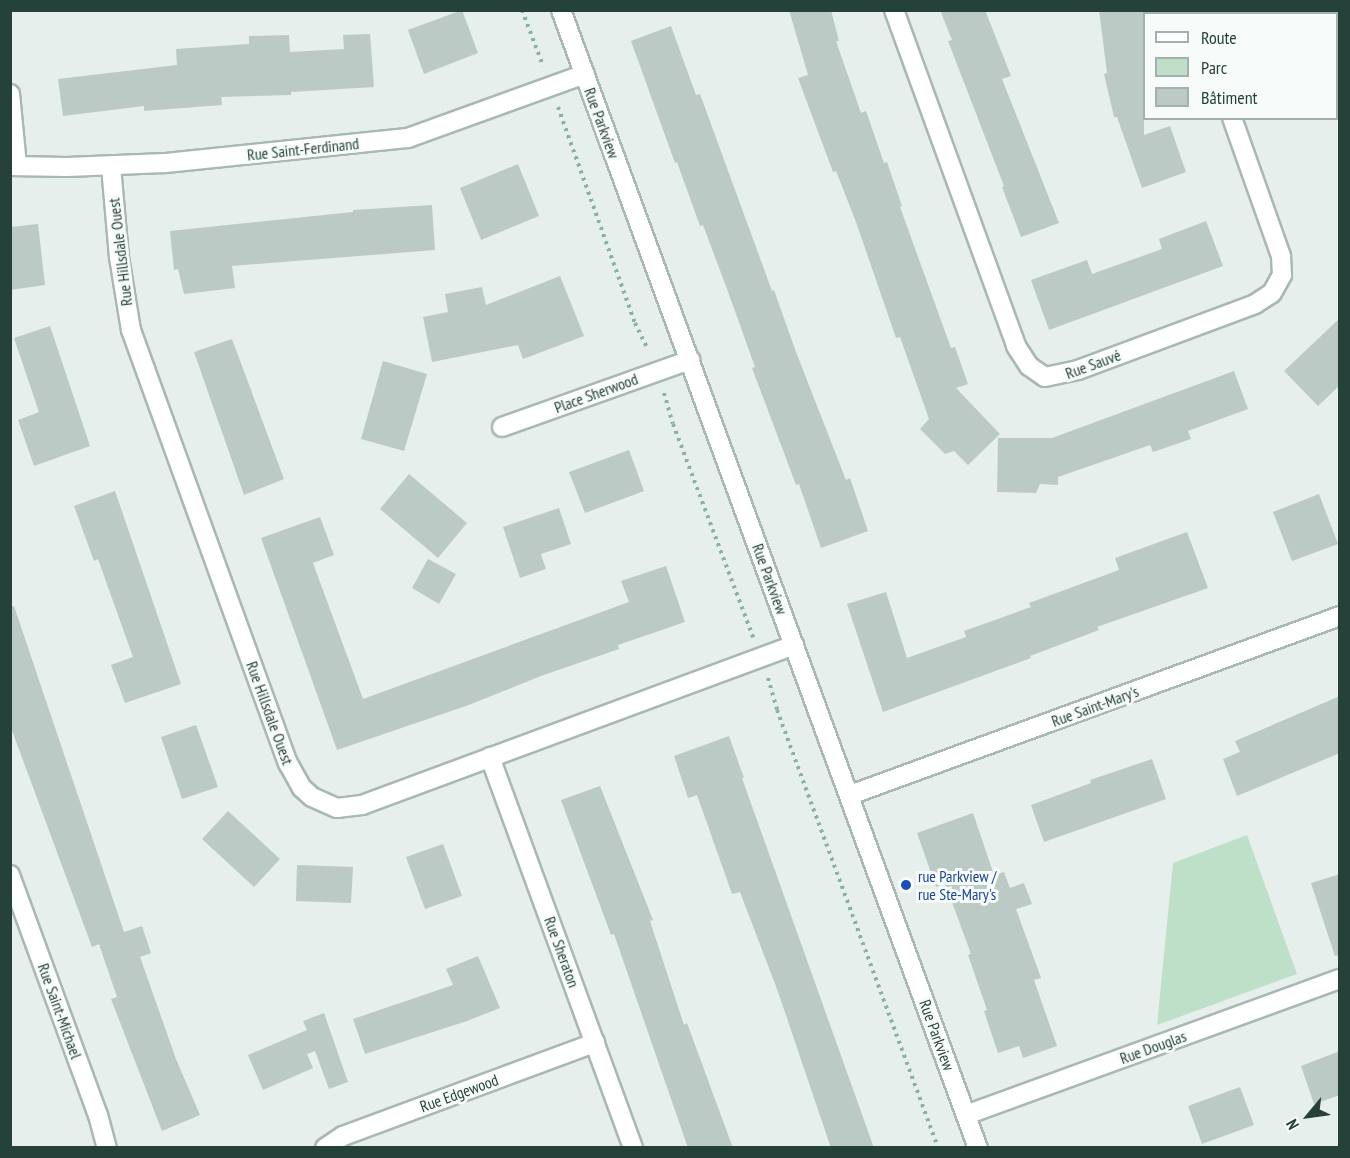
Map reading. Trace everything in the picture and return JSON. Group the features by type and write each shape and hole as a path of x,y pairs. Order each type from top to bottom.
{"street":[{"name":"Rue Parkview","path":"561,10 978,1148"},
{"name":"Rue Sauvé","path":"894,10 1016,346 1029,366 1045,377 1078,370 1255,304 1272,293 1282,275 1281,256 1233,120"},
{"name":"Rue Saint-Ferdinand","path":"14,166 111,166 408,138 585,74"},
{"path":"10,94 14,166"},
{"name":"Rue Hillsdale Ouest","path":"111,166 119,257 131,330 294,777 302,788 324,804 348,808 794,645"},
{"name":"Place Sherwood","path":"502,427 690,360"},
{"name":"Rue Saint-Mary's","path":"850,795 1340,616"},
{"name":"Rue Sheraton","path":"490,757 633,1148"},
{"name":"Rue Saint-Michael","path":"10,875 98,1115 107,1148"},
{"name":"Rue Douglas","path":"966,1115 1340,979"},
{"name":"Rue Edgewood","path":"325,1148 343,1136 595,1043"}],"path":[{"path":"522,10 537,50"},
{"path":"565,126 641,332"},
{"path":"670,409 673,424 747,620"},
{"path":"775,694 777,710 938,1148"},
{"path":"832,858 838,855"},
{"path":"931,1128 938,1125"}],"green space":[{"path":"1247,835 1297,974 1157,1025 1173,863"}],"building":[{"path":"462,10 478,53 424,74 408,30"},
{"path":"789,10 831,10 839,41 836,41 861,113 866,111 884,163 887,162 902,206 900,207 951,348 955,347 968,384 956,388 1000,434 968,465 954,451 945,454 920,429 929,419 900,337 896,338 856,222 836,171 833,172 798,78 808,75"},
{"path":"940,10 985,10 1011,76 1002,79 1059,223 1021,237 1002,187 1004,186 948,41 952,40"},
{"path":"1099,10 1144,10 1144,135 1170,126 1186,172 1142,188 1117,117 1114,117 1104,74 1107,73"},
{"path":"671,26 696,95 700,94 772,291 774,290 846,480 850,478 868,531 821,548 799,484 796,485 752,368 755,367 727,289 703,225 700,226 677,162 675,163 631,41"},
{"path":"370,34 374,87 291,92 291,95 221,97 222,105 144,111 144,106 63,116 58,79 177,65 176,49 249,44 249,36 289,35 290,52 344,49 343,35"},
{"path":"518,164 539,216 481,240 460,188"},
{"path":"432,205 435,250 232,266 235,288 184,294 178,269 174,270 170,231 353,212 353,210"},
{"path":"1206,221 1223,266 1049,330 1031,280 1087,260 1092,274 1162,249 1159,239"},
{"path":"38,224 45,285 10,290 10,227"},
{"path":"560,276 584,336 523,359 518,345 432,362 423,317 448,312 445,294 482,287 486,305"},
{"path":"1340,318 1340,385 1318,406 1284,371"},
{"path":"50,326 90,446 34,466 18,420 39,412 14,338"},
{"path":"232,339 284,479 244,495 194,352"},
{"path":"383,361 427,374 404,451 361,439"},
{"path":"1234,371 1248,409 1188,431 1191,439 1153,452 1150,445 1058,477 1058,485 1040,484 1036,493 997,492 998,438 1052,438"},
{"path":"629,450 644,491 585,513 569,472"},
{"path":"409,474 467,523 438,558 380,509"},
{"path":"115,491 181,684 125,703 111,665 133,657 98,559 94,561 74,506"},
{"path":"1319,494 1338,544 1292,561 1273,512"},
{"path":"559,508 571,544 541,554 546,569 520,578 503,527"},
{"path":"320,517 334,555 313,563 363,699 629,602 621,581 666,566 685,622 618,645 619,649 541,676 466,706 337,750 261,538"},
{"path":"1187,532 1208,588 1097,627 1099,630 1030,656 1031,658 883,712 847,604 886,592 907,658 966,637 964,631 1031,607 1029,603 1119,570 1115,558"},
{"path":"428,559 456,574 439,604 412,588"},
{"path":"14,606 124,932 142,926 151,953 140,957 176,1059 200,1115 162,1131 111,999 117,997 99,944 92,947 10,725 10,607"},
{"path":"1340,696 1340,753 1237,796 1223,759 1240,752 1235,741"},
{"path":"196,725 218,787 182,799 161,737"},
{"path":"729,736 874,1148 831,1148 777,989 740,892 732,894 697,795 688,798 674,756"},
{"path":"1152,759 1166,799 1044,842 1031,805 1091,783 1090,780"},
{"path":"600,786 653,920 650,921 684,1025 687,1023 733,1148 688,1148 614,934 611,935 561,800"},
{"path":"228,811 280,859 254,887 202,839"},
{"path":"973,813 994,875 1004,872 1010,888 1024,883 1032,904 1016,909 1041,978 1034,980 1057,1046 1023,1058 1019,1046 998,1053 984,1011 987,1010 968,955 971,954 945,883 936,887 917,833"},
{"path":"443,844 462,896 425,909 406,857"},
{"path":"297,865 353,867 351,903 296,901"},
{"path":"1340,874 1340,955 1335,956 1311,883"},
{"path":"478,956 500,1008 365,1054 353,1019 453,985 446,969"},
{"path":"324,1013 348,1082 329,1089 315,1051 307,1054 313,1068 263,1090 248,1055 307,1030 303,1021"},
{"path":"1340,1051 1340,1095 1314,1104 1301,1066"},
{"path":"1240,1087 1254,1125 1202,1144 1188,1106"}],"place":[{"name":"rue Parkview / rue Ste-Mary's","path":"906,885"}]}
